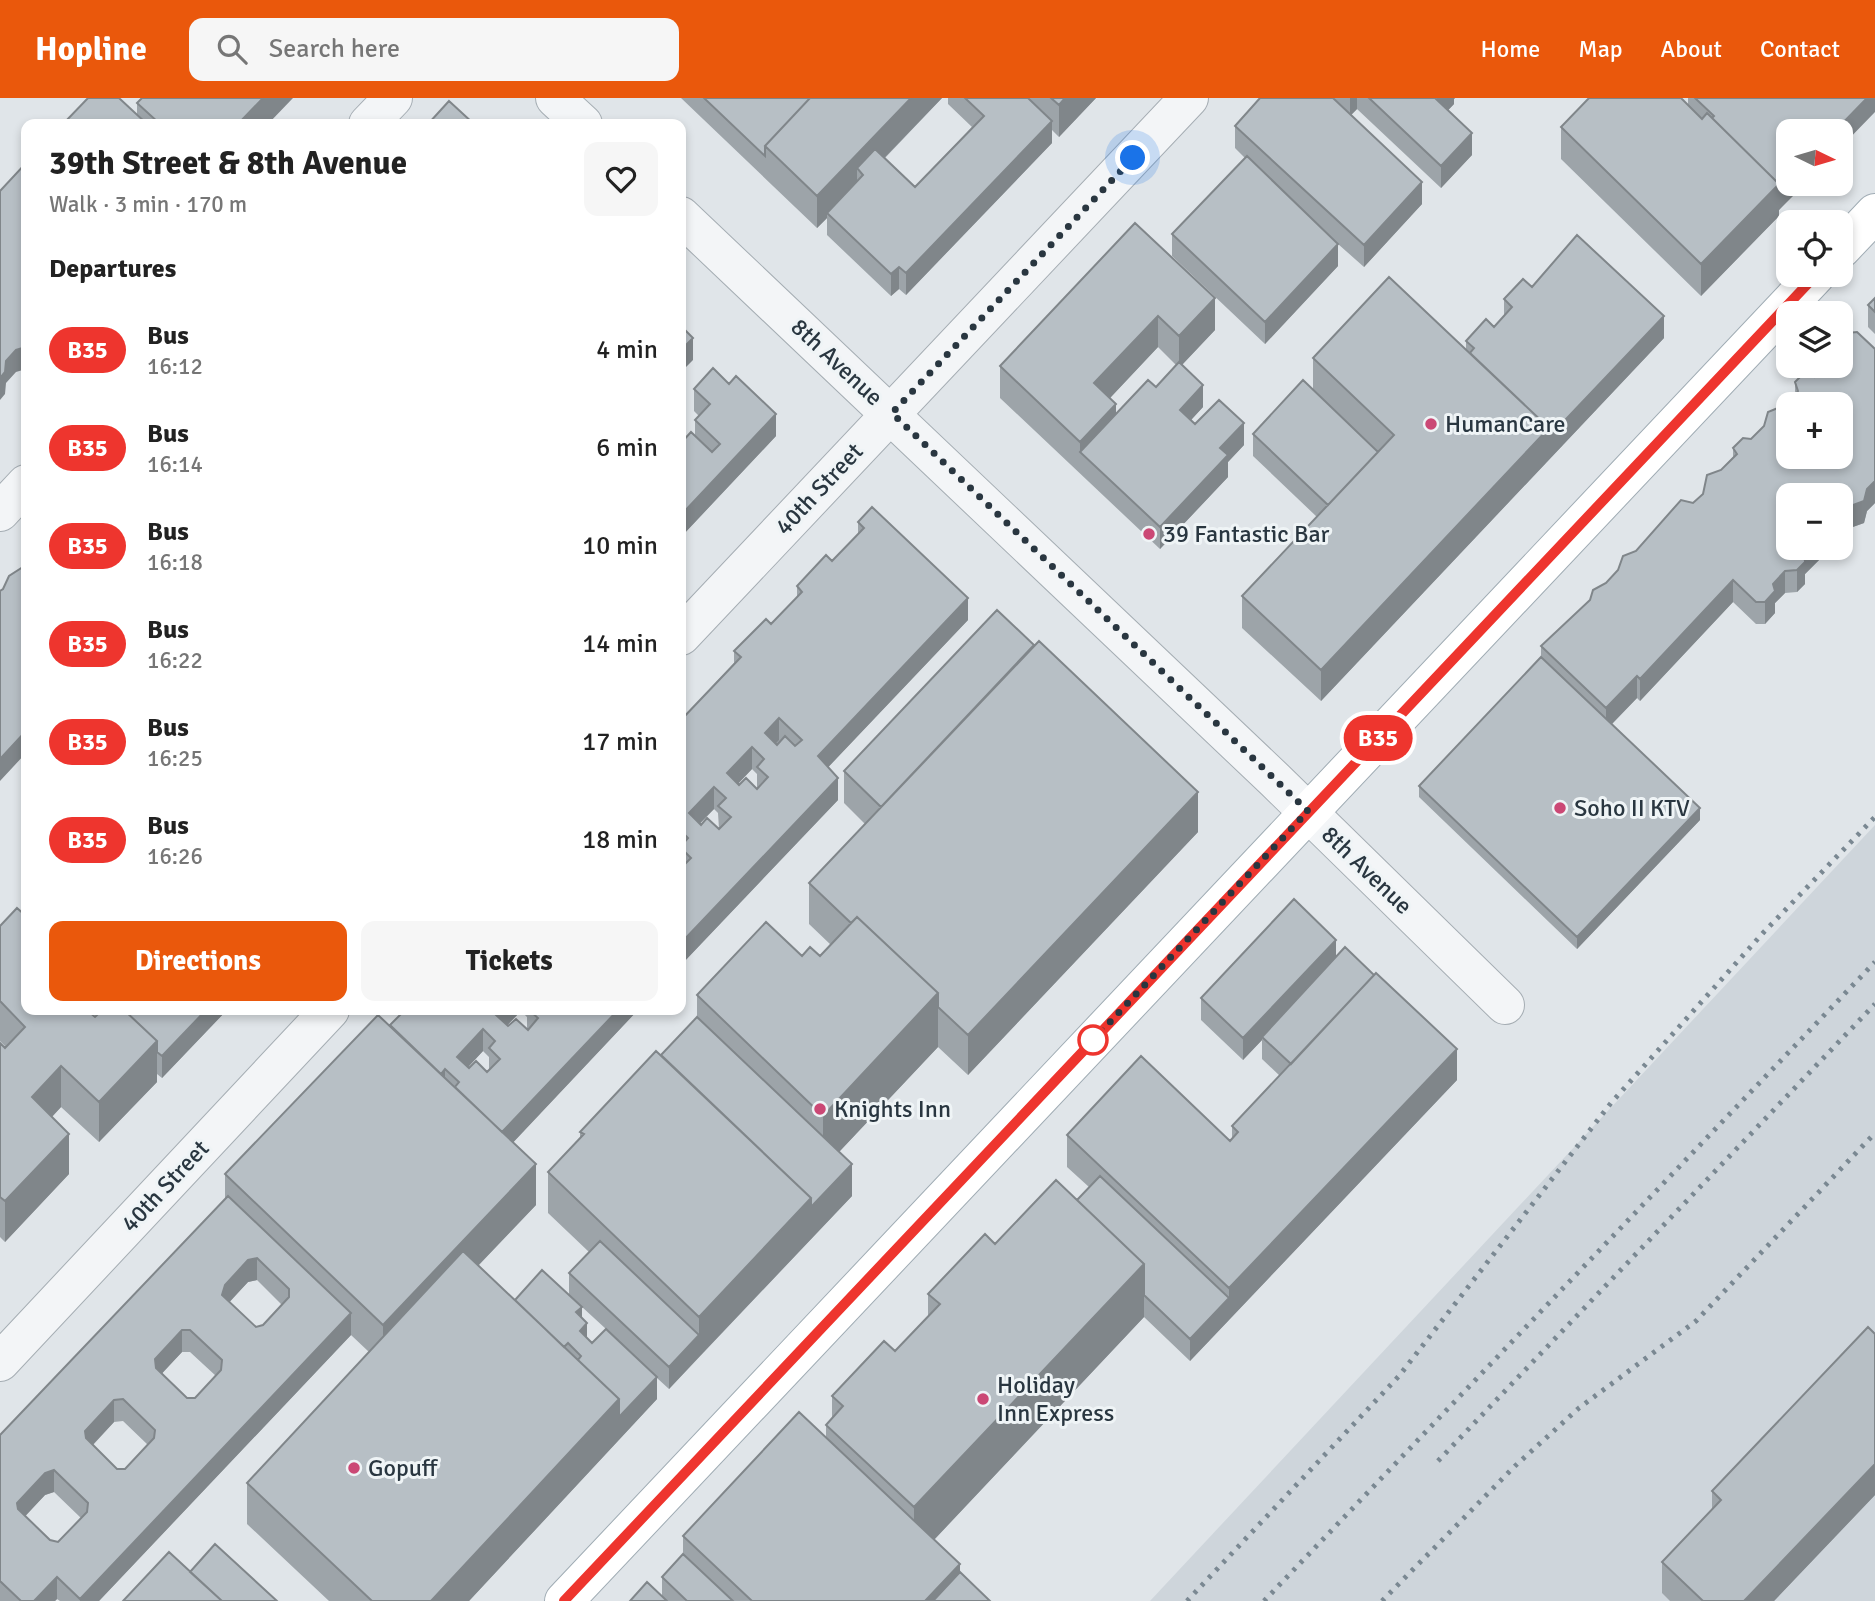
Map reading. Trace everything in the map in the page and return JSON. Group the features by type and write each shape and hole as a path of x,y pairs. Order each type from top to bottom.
{"main road":[{"path":"1853,236 1875,213"},
{"path":"564,1601 1805,287"}],"street":[{"path":"373,119 393,98"},
{"path":"555,98 578,119"},
{"name":"40th Street","path":"686,631 1189,98"},
{"name":"8th Avenue","path":"686,221 892,413 1308,811 1504,1005"},
{"path":"0,512 21,489"},
{"name":"40th Street","path":"0,1362 325,1015"}],"shaded area":[{"path":"1875,825 1875,1601 1150,1601"}],"building":[{"path":"88,98 119,98 142,119 68,119"},
{"path":"142,98 263,98 243,119 155,119 137,103"},
{"path":"704,98 810,98 765,146 765,156"},
{"path":"810,98 911,98 817,196 765,146"},
{"path":"965,98 1028,98 1052,121 906,273 899,267 891,274 827,213 863,175 857,168 875,149 915,187 984,116"},
{"path":"1051,98 1065,98 1059,105"},
{"path":"1260,98 1333,98 1422,182 1364,245 1235,126"},
{"path":"1369,98 1435,98 1472,133 1441,166"},
{"path":"1589,98 1681,98 1702,119 1707,113 1776,181 1776,187 1701,264 1561,127"},
{"path":"1695,98 1867,98 1847,119 1776,119 1776,181 1712,118 1714,116"},
{"path":"449,101 469,119 433,119"},
{"path":"1247,156 1338,244 1265,322 1172,234"},
{"path":"21,168 21,348 6,361 5,372 0,378 0,191"},
{"path":"1135,223 1215,298 1179,336 1158,316 1094,383 1116,404 1080,442 1000,366"},
{"path":"1577,235 1664,316 1549,437 1549,428 1470,353 1474,348 1466,341 1486,319 1494,327 1512,307 1504,299 1523,279 1532,287"},
{"path":"1389,277 1549,428 1321,670 1242,596 1394,435 1313,358"},
{"path":"1875,298 1875,312 1868,305"},
{"path":"686,331 693,338 686,345"},
{"path":"1853,332 1857,332 1875,349 1875,481 1867,489 1864,501 1853,505 1853,483 1776,483 1776,560 1805,562 1797,570 1785,571 1773,584 1775,591 1765,602 1756,602 1733,580 1640,679 1637,676 1606,708 1541,646 1590,600 1593,590 1606,583 1618,570 1623,556 1636,551 1681,500 1693,503 1703,494 1707,475 1721,470 1737,454 1733,448 1743,438 1751,439 1764,426 1768,412 1776,409 1776,469 1853,469 1853,392 1797,392 1795,382 1799,378 1853,378"},
{"path":"1179,362 1203,385 1180,410 1195,424 1219,400 1244,423 1220,448 1228,455 1160,527 1080,452 1148,380 1156,387"},
{"path":"713,368 729,384 736,376 776,414 686,510 686,438 691,432 712,452 720,444 695,420 710,404 694,389"},
{"path":"1303,380 1378,452 1328,505 1253,434"},
{"path":"872,507 968,598 818,756 838,778 686,938 686,863 691,858 686,853 686,715 741,657 734,651 766,619 771,624 802,592 797,586 826,555 832,561 864,528 858,522","holes":["779,718 802,740 795,746 785,736 777,745 765,733","752,747 764,759 757,767 768,777 757,789 746,778 739,785 727,773","714,787 726,798 718,806 731,817 719,829 707,818 701,825 689,813"]},
{"path":"21,568 21,736 0,759 0,591 9,576"},
{"path":"997,610 1034,645 881,807 844,771"},
{"path":"1039,641 1198,792 968,1035 938,1007 938,993 857,917 851,923 809,883"},
{"name":"Soho II KTV","path":"1541,657 1700,808 1577,937 1419,786"},
{"path":"1294,899 1336,940 1243,1038 1201,998"},
{"path":"17,908 21,912 21,1015 129,1015 157,1041 99,1102 61,1066 32,1097 69,1134 5,1201 0,1197 0,1043 5,1048 25,1027 0,1001 0,926"},
{"path":"857,917 938,993 823,1116 697,995 766,922 802,956 810,947 820,956"},
{"path":"1345,947 1374,975 1291,1064 1262,1037"},
{"path":"1376,973 1457,1049 1229,1288 1067,1135 1141,1056 1230,1141 1238,1132 1232,1126"},
{"path":"129,1015 201,1015 162,1056 157,1052 157,1041"},
{"path":"378,1015 536,1164 383,1325 225,1174"},
{"path":"400,1015 496,1015 508,1026 516,1019 528,1030 538,1018 535,1015 613,1015 502,1132 455,1087 459,1082 445,1069 441,1074 390,1025","holes":["483,1029 495,1041 489,1048 500,1059 487,1072 476,1061 469,1068 457,1057"]},
{"path":"697,1017 852,1164 811,1207 811,1198 661,1055"},
{"path":"656,1051 811,1198 699,1317 548,1172 584,1134 580,1132"},
{"path":"1100,1176 1229,1298 1190,1339 1144,1295 1144,1264 1077,1200"},
{"name":"Holiday Inn Express","path":"1056,1180 1144,1264 914,1507 826,1425 843,1406 832,1396 884,1341 895,1351 940,1304 928,1294 985,1234 995,1244"},
{"path":"228,1196 351,1313 80,1599 57,1577 34,1601 21,1601 0,1581 0,1435","holes":["257,1258 289,1289 289,1297 263,1325 256,1327 222,1295 225,1285 248,1260","182,1330 190,1330 222,1360 221,1370 195,1398 187,1398 156,1368 155,1359","123,1399 155,1430 154,1438 125,1469 117,1469 86,1438 85,1431 114,1400","54,1470 88,1503 87,1512 58,1542 50,1540 18,1509 17,1503 45,1473"]},
{"path":"600,1241 699,1335 669,1367 569,1273"},
{"path":"463,1251 619,1399 431,1601 372,1601 247,1483"},
{"path":"542,1270 582,1307 576,1312 587,1323 580,1331 592,1343 606,1329 657,1377 619,1417 619,1399 578,1360 581,1356 568,1343 564,1347 515,1300"},
{"path":"1868,1327 1875,1334 1875,1464 1744,1601 1703,1601 1662,1562 1721,1500 1712,1491"},
{"path":"799,1412 960,1564 925,1601 752,1601 683,1536"},
{"path":"215,1544 277,1601 222,1601 190,1572"},
{"path":"169,1552 222,1601 123,1601"},
{"path":"683,1554 733,1601 687,1601 662,1577"},
{"path":"960,1572 990,1601 933,1601"},
{"path":"647,1582 667,1601 630,1601"}],"railway":[{"path":"1187,1601 1399,1376 1611,1103 1763,933 1875,817"},
{"path":"1264,1601 1875,962"},
{"path":"1438,1461 1875,1004"},
{"path":"1382,1601 1515,1466 1579,1408 1696,1321 1875,1133"}],"bus line":[{"name":"B35","path":"564,1601 1805,287"}],"place":[{"name":"HumanCare","path":"1431,424"},
{"name":"39 Fantastic Bar","path":"1149,534"},
{"name":"Soho II KTV","path":"1560,808"},
{"name":"Knights Inn","path":"820,1109"},
{"name":"Holiday Inn Express","path":"983,1399"},
{"name":"Gopuff","path":"354,1468"}],"route":[{"path":"1093,1040 1308,811 892,413 1133,158"}]}
